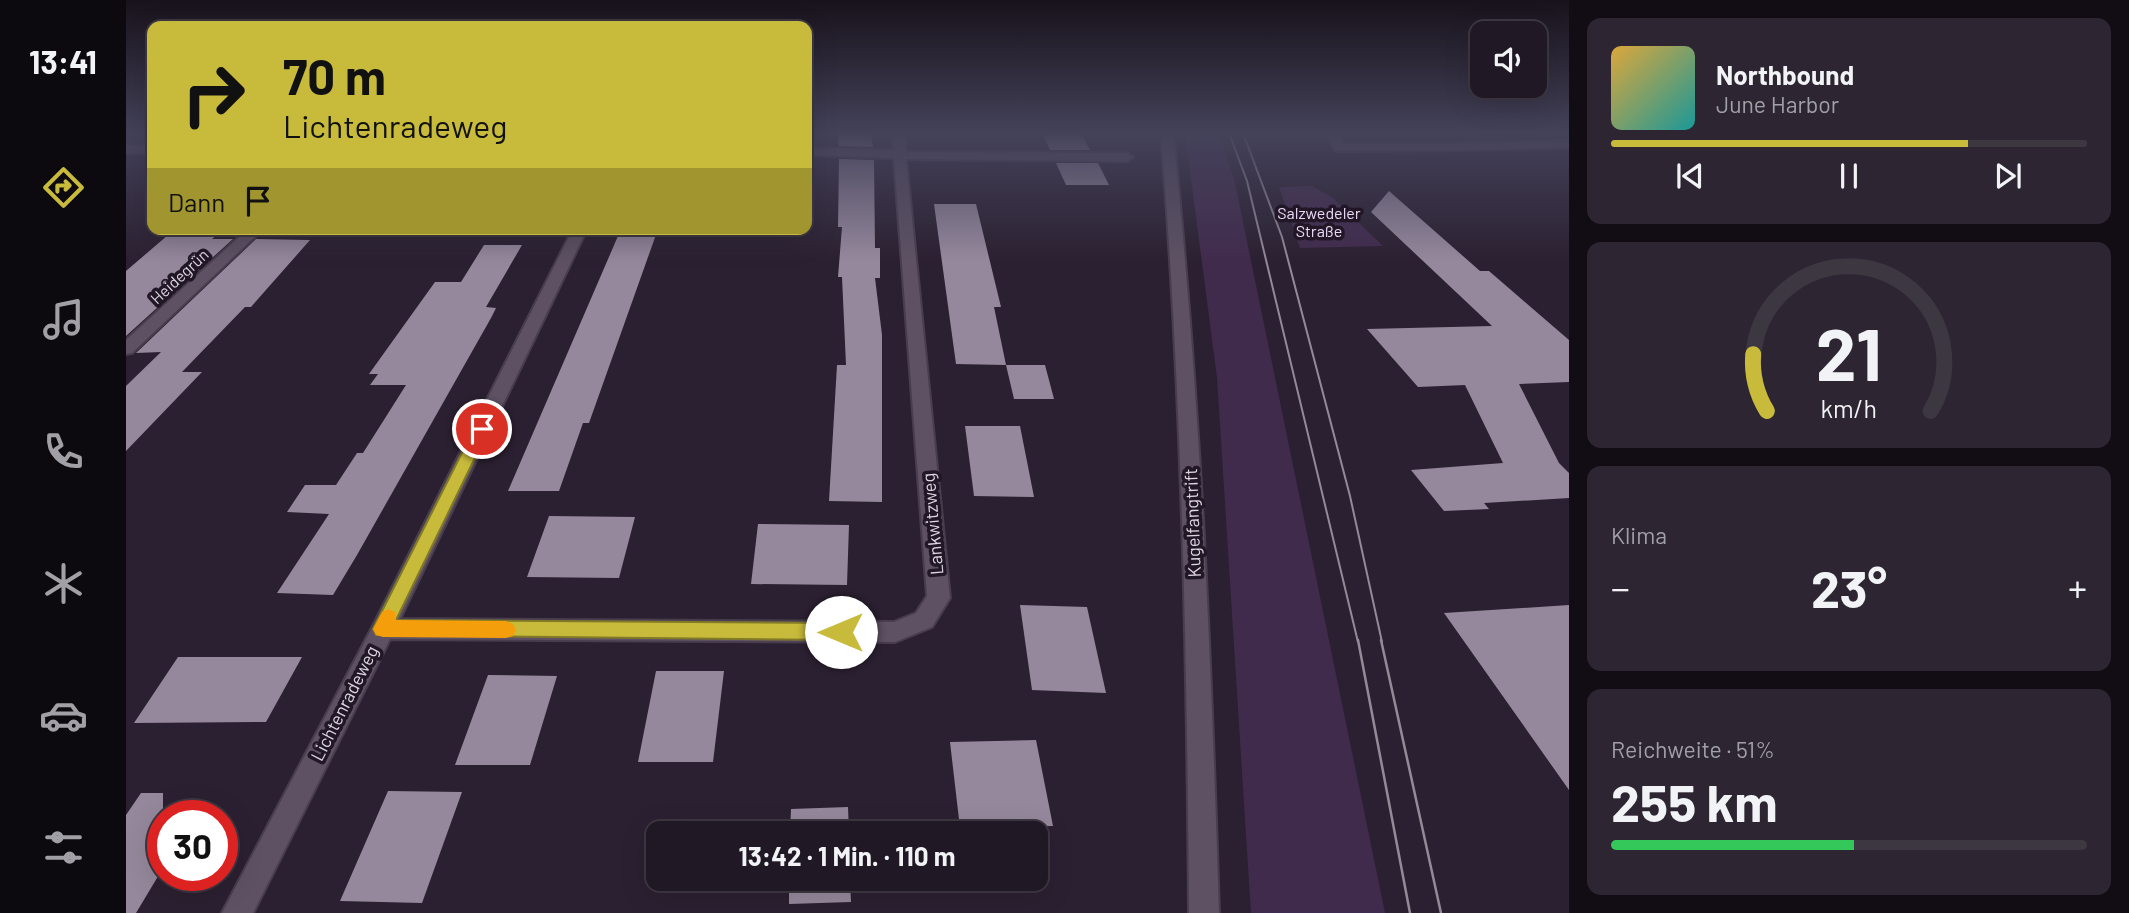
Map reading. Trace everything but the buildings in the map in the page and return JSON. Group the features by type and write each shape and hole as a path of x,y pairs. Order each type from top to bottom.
{"street":[{"name":"Lankwitzweg","path":"383,629 895,632 923,620 939,598 906,176"},
{"name":"Kugelfangtrift","path":"1171,176 1182,295 1200,717 1204,913"},
{"name":"Heidegrün","path":"126,349 250,235"},
{"name":"Lichtenradeweg","path":"237,913 383,629 577,235"}],"green space":[{"path":"1191,176 1233,176 1235,183 1385,913 1251,913 1217,377"},
{"name":"Salzwedeler Straße","path":"1312,186 1333,198 1383,246 1300,248 1279,187"}],"tram line":[{"path":"1245,176 1358,642"},
{"path":"1259,176 1282,237 1350,496 1382,642"},
{"path":"1358,640 1410,913"},
{"path":"1381,640 1441,913"}],"slow traffic":[{"path":"388,617 383,629 506,630"}],"route":[{"path":"482,429 383,629 841,632"}]}
